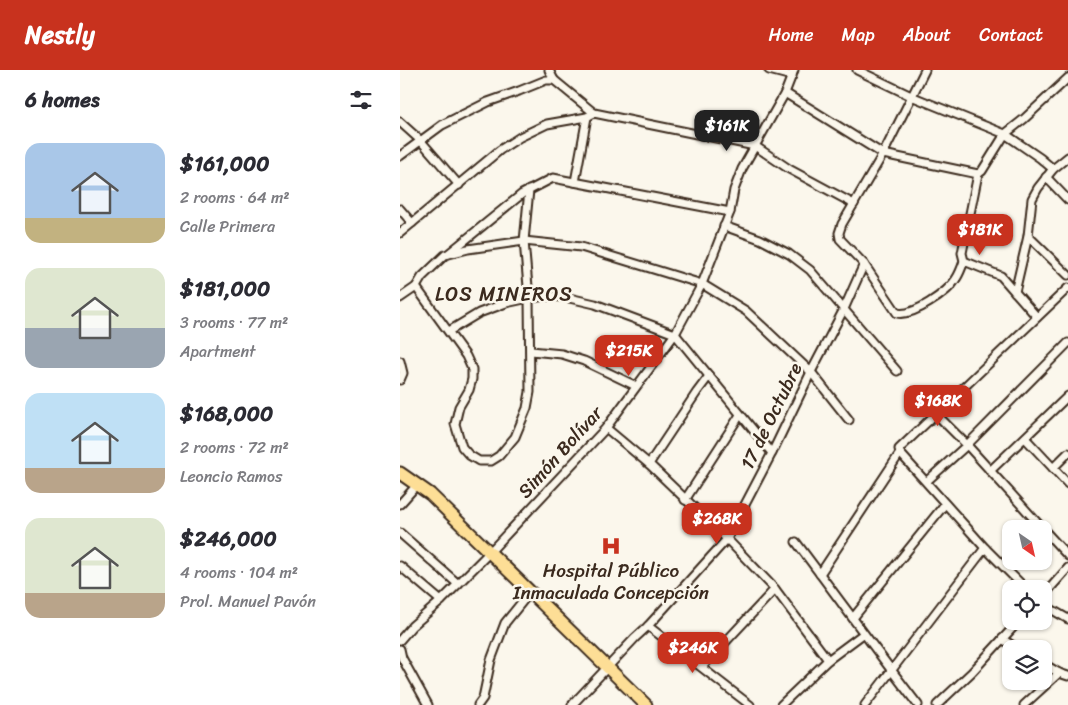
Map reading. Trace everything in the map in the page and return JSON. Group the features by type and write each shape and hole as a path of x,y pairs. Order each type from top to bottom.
{"main road":[{"path":"400,473 430,494 646,705"}],"street":[{"path":"549,70 554,80 590,115"},
{"path":"769,70 793,73"},
{"path":"857,70 911,96 1005,134 1053,169"},
{"path":"925,70 883,154 842,224 839,233 840,239 864,264 893,308 902,314 920,308 947,290 956,279 964,261 962,254 978,174 982,171 1005,134 1024,120 1068,78"},
{"name":"Simón Bolívar","path":"400,640 412,626 441,601 490,553 606,428 674,334 702,284 730,212 734,190 742,168 785,93 793,73"},
{"path":"400,156 442,125 488,102 546,80 554,80"},
{"path":"785,93 883,154 978,174"},
{"path":"575,182 590,115"},
{"path":"400,232 500,150 520,137 547,124 590,115 755,146 789,169 854,204"},
{"path":"400,122 420,140 459,185"},
{"path":"1015,292 1028,236 1032,198 1053,169 1068,157"},
{"path":"1046,177 1068,200"},
{"path":"400,298 416,287 422,277 445,256 522,194 553,178 730,212"},
{"path":"416,287 466,356 472,369 469,390 459,407 455,424 462,447 469,456 479,461 491,461 499,456 515,437 527,408 530,392 529,298 524,241 529,190"},
{"path":"400,209 412,223"},
{"path":"724,226 760,239 790,254 810,270 897,371"},
{"path":"1028,236 1068,275"},
{"path":"445,256 468,250 524,241 581,247 702,284 746,311 811,372 849,420"},
{"path":"964,261 1001,276 1037,317"},
{"name":"17 de Octubre","path":"572,705 648,626 727,539 844,309 864,264"},
{"path":"820,574 900,453 899,449 1068,288"},
{"path":"449,332 479,313 506,303 529,298 565,297 595,304 674,334 772,453"},
{"path":"926,481 966,445 1068,343"},
{"path":"531,351 562,354 584,361 636,386"},
{"path":"400,361 403,373 400,380"},
{"path":"649,464 697,392 710,376"},
{"path":"990,471 1068,396"},
{"path":"936,414 1035,520"},
{"path":"685,500 740,415"},
{"path":"606,428 649,464 727,539 775,589 828,660"},
{"path":"1025,438 1068,484"},
{"path":"900,453 944,504 1017,580"},
{"path":"1053,468 1068,453"},
{"path":"400,504 417,485"},
{"path":"854,618 944,504"},
{"path":"400,533 458,584"},
{"path":"1052,539 1068,556"},
{"path":"796,542 918,705"},
{"path":"865,705 985,548"},
{"path":"400,567 441,601"},
{"path":"1052,586 1068,568"},
{"path":"702,667 775,589"},
{"path":"478,705 483,698 492,660 505,623 530,592"},
{"path":"1052,609 1068,620"},
{"path":"648,626 750,705"},
{"path":"937,705 972,672 1011,630"},
{"path":"781,705 828,660 863,634"},
{"path":"400,649 402,658 428,705"},
{"path":"1052,669 1068,676"},
{"path":"1024,705 1059,673"}],"place":[{"name":"Hospital Público Inmaculada Concepción","path":"611,546"}],"district":[{"name":"LOS MINEROS","path":"504,294"}]}
